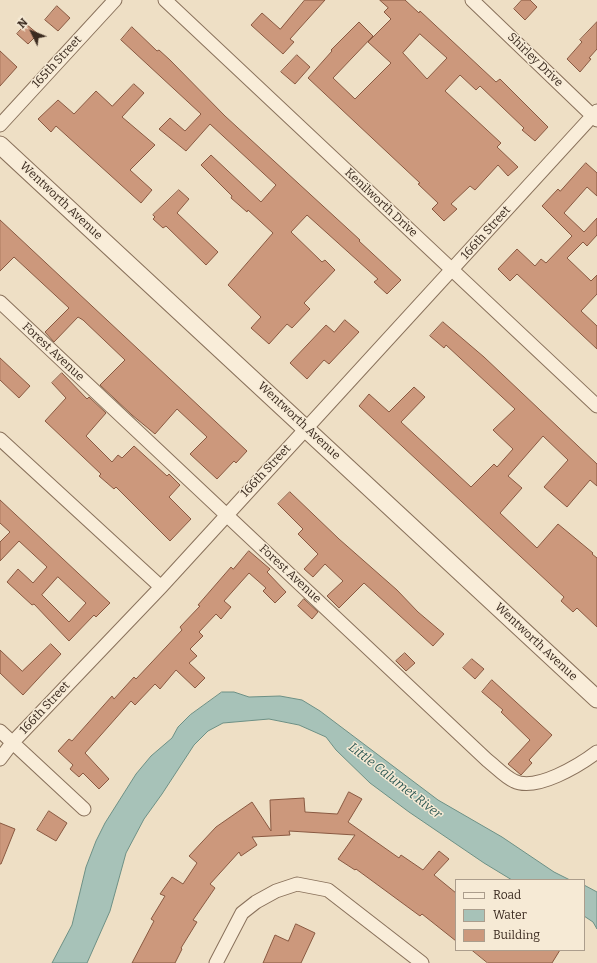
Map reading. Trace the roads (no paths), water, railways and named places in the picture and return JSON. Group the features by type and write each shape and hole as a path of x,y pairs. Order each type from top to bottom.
{"street":[{"name":"165th Street","path":"0,125 115,0"},
{"name":"Kenilworth Drive","path":"165,0 597,406"},
{"name":"Shirley Drive","path":"472,0 596,116"},
{"name":"166th Street","path":"0,759 12,743 160,586 596,116"},
{"name":"Wentworth Avenue","path":"0,145 597,698"},
{"name":"Forest Avenue","path":"0,302 487,760 514,781 529,785 547,779 582,764 597,752"},
{"path":"0,439 160,586"},
{"path":"0,731 84,809"},
{"path":"216,963 242,913 256,902 276,891 297,884 328,890 422,963"}],"water":[{"name":"Little Calumet River","path":"222,692 234,692 249,697 280,696 302,700 320,711 438,800 502,837 554,872 568,879 510,879 409,812 370,783 336,750 326,737 299,725 269,719 223,723 208,731 194,745 144,819 126,853 110,911 87,963 52,963 72,925 86,867 105,823 136,774 151,756 172,738 178,727 190,715"},
{"path":"585,886 597,892 597,929 593,922 585,917"}]}
